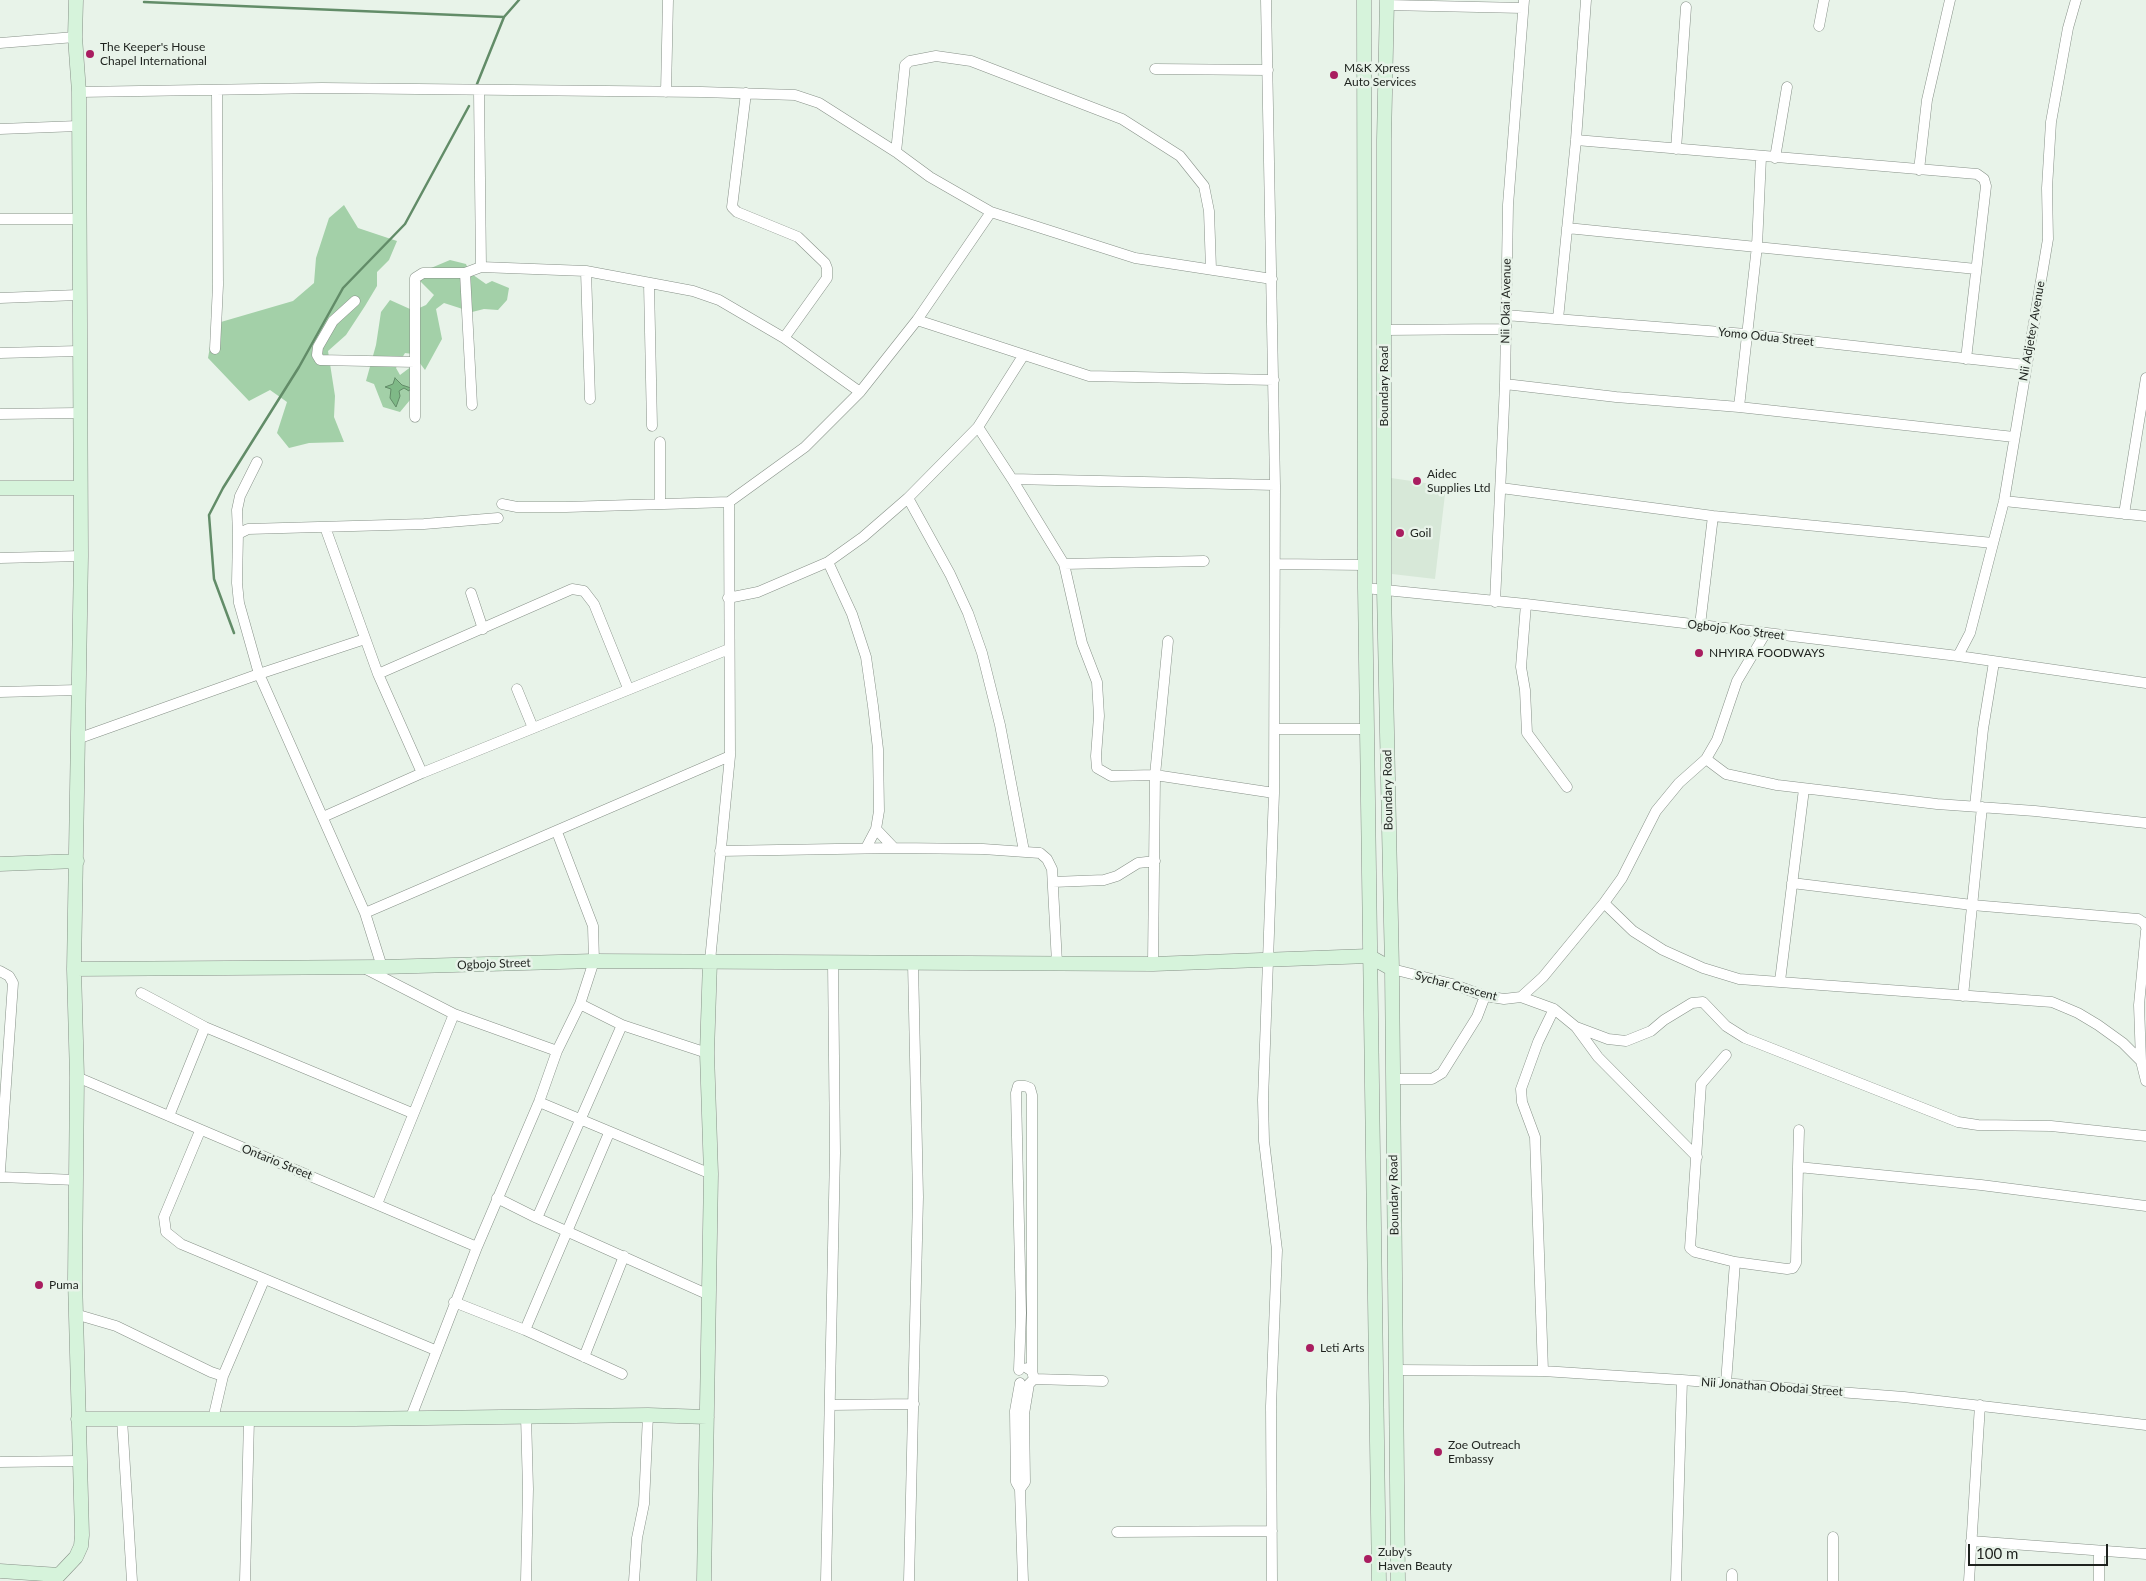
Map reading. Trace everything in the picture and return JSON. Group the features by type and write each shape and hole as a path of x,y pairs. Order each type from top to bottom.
{"street":[{"path":"0,1571 60,1575 71,1565 81,1546 82,1535 78,1461 75,1314 77,1077 74,969 81,556 78,295 79,92 75,37 76,0"},
{"path":"666,92 668,0"},
{"path":"1266,0 1275,485 1274,793 1264,1140 1277,1250 1271,1406 1272,1581"},
{"name":"Boundary Road","path":"1364,0 1368,956 1379,1581"},
{"path":"1558,320 1576,140 1586,0"},
{"path":"1819,26 1824,0"},
{"path":"1919,170 1928,100 1950,0"},
{"name":"Nii Adjetey Avenue","path":"1958,656 1970,633 2004,501 2048,240 2047,188 2051,122 2068,28 2076,0"},
{"path":"1387,3 1524,4"},
{"name":"Boundary Road","path":"1387,3 1384,140 1384,590 1392,969 1398,1581"},
{"name":"Nii Okai Avenue","path":"1496,602 1505,384 1509,196 1524,4"},
{"path":"1676,149 1686,7"},
{"path":"0,43 75,37"},
{"path":"896,152 905,65 910,61 936,56 971,61 1122,119 1180,156 1204,186 1209,211 1211,269"},
{"path":"1155,69 1268,70"},
{"path":"1775,158 1788,87"},
{"path":"79,92 322,88 795,95 820,103 896,152 930,177 991,212 1136,258 1272,279"},
{"path":"215,349 218,284 217,91"},
{"path":"479,91 481,267"},
{"path":"746,93 732,207 737,212 798,237 827,268 827,278 784,338"},
{"path":"0,129 78,126"},
{"path":"1576,140 1978,174 1984,179 1986,186 1966,359"},
{"path":"1739,407 1757,246 1761,156"},
{"path":"502,504 517,507 566,507 729,502 804,447 860,392 917,320 991,212"},
{"path":"0,219 78,219"},
{"path":"1567,228 1757,246 1976,270"},
{"path":"415,417 415,278 423,273 465,273 481,267 586,271 692,291 719,300 784,338 860,392"},
{"path":"586,271 590,399"},
{"path":"465,273 472,405"},
{"path":"649,284 652,426"},
{"path":"0,298 78,295"},
{"path":"355,301 332,321 318,347 317,355 320,360 414,362"},
{"name":"Yomo Odua Street","path":"1505,315 1746,334 2026,365"},
{"path":"917,320 1022,356 1089,376 1274,380"},
{"path":"1384,330 1505,329"},
{"path":"0,353 79,351"},
{"path":"728,598 758,592 828,562 863,537 908,498 978,427 1022,356"},
{"path":"2124,514 2144,410 2146,378"},
{"path":"1505,384 1616,397 1739,407 2014,438"},
{"path":"0,414 79,413"},
{"path":"978,427 1064,564 1082,643 1097,682 1099,716 1096,756 1098,768 1111,776 1155,775 1274,793"},
{"path":"660,442 660,503"},
{"path":"257,462 240,496 236,510 239,603 259,674 365,913 382,967"},
{"path":"1012,479 1275,485"},
{"path":"0,488 79,488"},
{"path":"1501,488 1713,516 1992,543"},
{"path":"908,498 950,574 968,613 982,653 1000,725 1024,851"},
{"path":"2004,501 2146,516"},
{"path":"704,1581 711,1174 707,1053 710,961 730,756 729,502"},
{"path":"1700,625 1713,516"},
{"path":"238,534 248,529 498,518"},
{"path":"325,527 378,674 422,773"},
{"path":"0,558 81,556"},
{"path":"1064,564 1204,561"},
{"path":"828,562 852,614 866,657 878,750 880,802 876,829 866,848"},
{"path":"1275,564 1365,566"},
{"name":"Ogbojo Koo Street","path":"1365,588 1526,604 1958,656 2146,682"},
{"path":"378,674 572,589 584,591 594,604 628,688"},
{"path":"470,593 483,629"},
{"path":"1526,604 1520,667 1525,690 1527,733 1566,787"},
{"path":"1697,1156 1598,1056 1576,1027 1554,1009 1521,997 1543,978 1604,903 1622,878 1656,811 1679,783 1706,759 1716,740 1737,681 1765,634"},
{"path":"77,739 259,674 365,639"},
{"path":"1153,964 1155,775 1168,641"},
{"path":"323,817 422,773 628,688 729,649"},
{"path":"1962,996 1972,905 1983,729 1994,662"},
{"path":"517,689 533,728"},
{"path":"0,692 78,690"},
{"path":"1275,729 1368,729"},
{"path":"365,913 730,756"},
{"path":"1706,759 1717,769 1738,778 1804,789 1978,807 2035,810 2146,823"},
{"path":"1780,981 1804,789"},
{"path":"876,829 894,848"},
{"path":"411,1417 454,1302 539,1102 557,1051 580,1004 594,961 593,926 557,832"},
{"path":"720,851 894,848 1040,853 1047,859 1052,869 1057,963"},
{"path":"1053,882 1104,880 1117,876 1138,863 1155,860"},
{"path":"0,864 77,861"},
{"path":"1792,883 1972,905 2138,919 2144,922 2146,929 2139,1005 2141,1061 2146,1080"},
{"path":"1604,903 1634,931 1682,960 1739,979 2061,1005 2098,1025 2123,1043 2141,1061"},
{"path":"1368,956 1392,969"},
{"name":"Ogbojo Street","path":"74,969 382,967 594,961 1153,964 1268,958 1368,956"},
{"path":"826,1581 835,1153 834,962"},
{"path":"909,1581 918,1197 913,963"},
{"path":"361,966 454,1014 557,1051"},
{"name":"Sychar Crescent","path":"1392,969 1452,984 1485,996 1504,999 1521,997"},
{"path":"0,971 9,976 13,983 0,1171"},
{"path":"141,993 205,1027 412,1113"},
{"path":"1392,1079 1432,1079 1437,1077 1477,1017 1485,996"},
{"path":"1576,1027 1608,1039 1626,1042 1651,1031 1664,1020 1692,1003 1703,1002 1726,1026 1745,1038 1958,1122 1978,1125 2051,1126 2146,1136"},
{"path":"580,1004 622,1025 707,1053"},
{"path":"1543,1371 1534,1138 1522,1102 1521,1088 1538,1042 1554,1009"},
{"path":"377,1204 412,1113 454,1014"},
{"path":"537,1218 622,1025"},
{"path":"169,1116 205,1027"},
{"path":"2123,1043 2140,1037"},
{"path":"1726,1055 1701,1084 1690,1248 1695,1252 1735,1262 1788,1270 1793,1268 1796,1263 1799,1130"},
{"name":"Ontario Street","path":"77,1077 200,1131 477,1247"},
{"path":"1023,1581 1020,1489 1025,1482 1024,1414 1029,1379 1032,1095 1030,1088 1018,1086 1016,1093 1021,1313 1019,1370 1028,1368 1029,1379"},
{"path":"539,1102 609,1133 711,1174"},
{"path":"200,1131 164,1217 166,1232 181,1244 435,1350"},
{"path":"525,1330 609,1133"},
{"path":"1798,1167 1981,1185 2146,1206"},
{"path":"0,1177 76,1180"},
{"path":"497,1198 708,1295"},
{"path":"584,1357 624,1256"},
{"path":"1726,1384 1735,1262"},
{"path":"213,1418 224,1376 264,1280"},
{"path":"454,1302 525,1330 622,1374"},
{"path":"75,1314 116,1326 211,1372 224,1376"},
{"name":"Nii Jonathan Obodai Street","path":"1396,1370 1543,1371 1904,1396 2146,1425"},
{"path":"1029,1379 1103,1381"},
{"path":"1676,1581 1682,1380"},
{"path":"830,1405 914,1404"},
{"path":"1969,1581 1980,1405"},
{"path":"78,1419 648,1414 708,1417"},
{"path":"634,1581 637,1538 644,1504 648,1414"},
{"path":"526,1416 528,1489 526,1581"},
{"path":"122,1418 132,1581"},
{"path":"245,1581 249,1419"},
{"path":"0,1462 78,1461"},
{"path":"1117,1532 1272,1531"},
{"path":"1833,1537 1833,1581"},
{"path":"1971,1541 2146,1554"},
{"path":"2099,1552 2099,1581"}],"shaded area":[{"path":"344,205 358,228 397,241 389,260 377,272 377,286 365,306 346,335 328,351 335,396 334,417 344,442 309,443 289,448 277,433 287,402 270,390 249,401 208,358 214,324 293,301 314,283 316,258 329,218"},
{"path":"450,260 466,264 469,272 486,284 492,281 509,288 507,300 498,310 484,309 472,312 444,303 436,309 442,339 425,370 413,354 405,353 396,368 400,375 412,366 410,400 400,412 383,407 374,384 366,381 376,345 381,312 390,300 410,309 417,309 426,305 434,295 419,280 431,268"},
{"path":"395,378 402,385 411,388 409,391 404,388 399,391 400,396 396,407 390,398 391,389 385,387 393,384"},
{"path":"1391,478 1446,486 1435,579 1392,574"}],"waterway":[{"path":"477,84 504,17 519,0"},
{"path":"144,2 504,17"},
{"path":"234,633 214,579 209,515 223,488 299,367 343,288 405,224 469,106"}],"place":[{"name":"The Keeper's House Chapel International","path":"90,54"},
{"name":"M&K Xpress Auto Services","path":"1334,75"},
{"name":"Aidec Supplies Ltd","path":"1417,481"},
{"name":"Goil","path":"1400,533"},
{"name":"NHYIRA FOODWAYS","path":"1699,653"},
{"name":"Puma","path":"39,1285"},
{"name":"Leti Arts","path":"1310,1348"},
{"name":"Zoe Outreach Embassy","path":"1438,1452"},
{"name":"Zuby's Haven Beauty","path":"1368,1559"}]}
